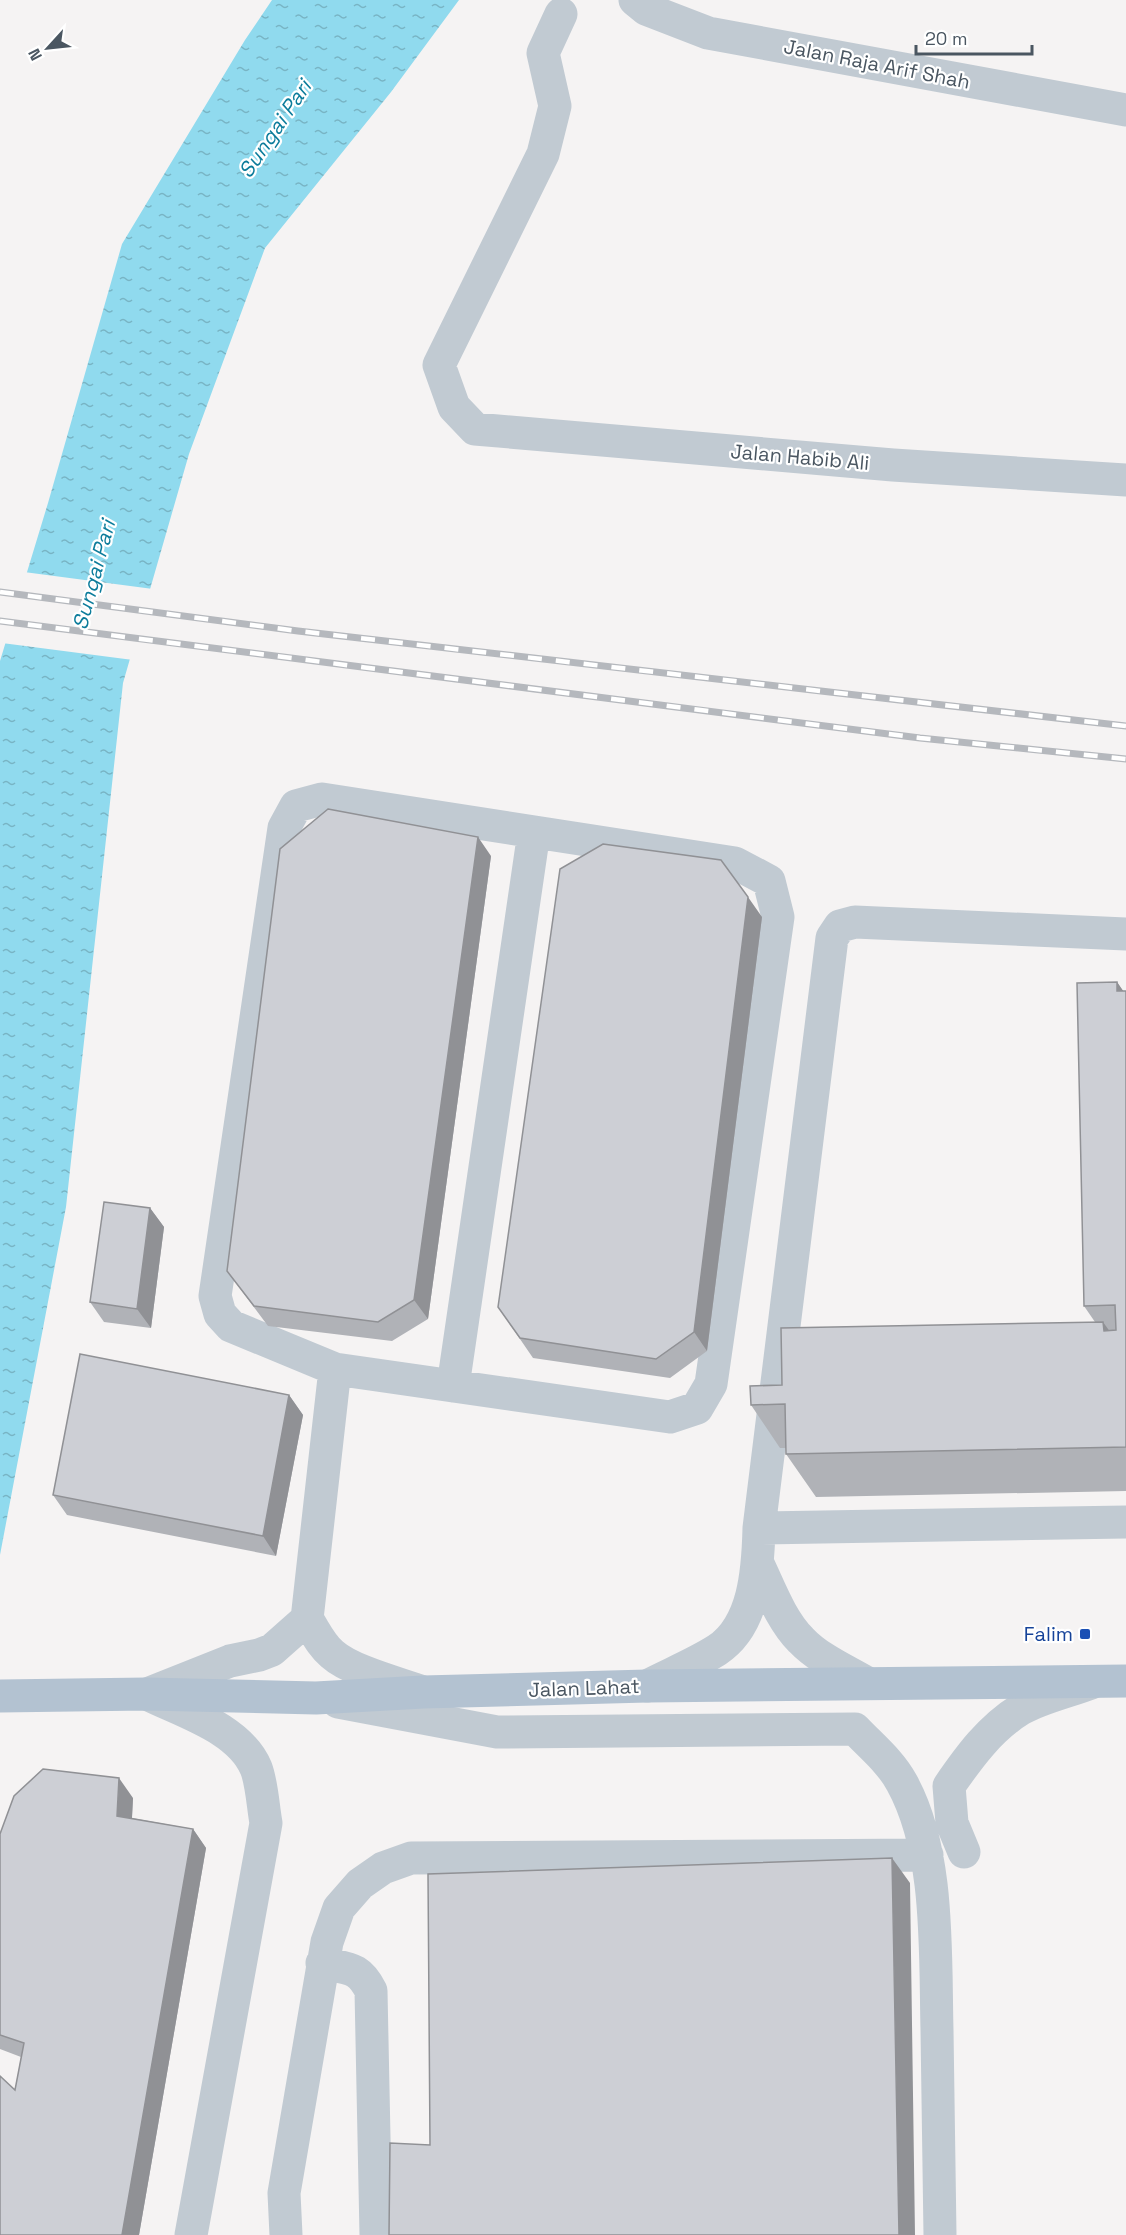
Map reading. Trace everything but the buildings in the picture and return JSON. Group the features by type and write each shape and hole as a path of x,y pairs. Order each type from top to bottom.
{"main road":[{"name":"Jalan Lahat","path":"0,1696 147,1694 316,1698 423,1692 647,1686 1111,1681"}],"street":[{"name":"Jalan Raja Arif Shah","path":"635,0 646,9 708,33 1126,110"},
{"name":"Jalan Habib Ali","path":"561,14 543,53 555,106 543,154 439,365 454,407 475,429 894,465 1126,480"},
{"path":"322,799 735,863 769,881 778,917 711,1384 697,1408 670,1417 335,1369 231,1326 220,1314 215,1296 284,828 296,806 322,799"},
{"path":"453,1386 534,832"},
{"path":"647,1686 717,1649 732,1637 741,1624 758,1564 759,1528 832,938 840,926 855,922 1126,934"},
{"path":"335,1369 308,1619 324,1646 346,1664 423,1692"},
{"path":"759,1528 1126,1522"},
{"path":"758,1564 789,1626 801,1640 818,1654 867,1683"},
{"path":"147,1694 230,1661 272,1650 308,1619"},
{"path":"964,1852 952,1822 948,1786 967,1760 997,1726 1023,1708 1111,1681"},
{"path":"147,1694 227,1733 241,1747 256,1768 266,1823 191,2235"},
{"path":"316,1698 497,1732 855,1729 894,1769 911,1804 927,1855 935,1946 940,2235"},
{"path":"286,2235 284,2193 327,1942 339,1908 360,1884 383,1868 411,1858 927,1855"},
{"path":"322,1963 355,1970 364,1977 371,1991 376,2235"}],"water":[{"name":"Sungai Pari","path":"272,0 459,0 391,92 265,248 189,454 123,683 66,1207 0,1555 0,661 122,244 245,40"}],"pier":[{"path":"24,572 153,589 133,660 2,643"}],"railway":[{"path":"0,592 298,631 1126,726"},
{"path":"0,621 920,738 1126,759"}],"place":[{"name":"Falim","path":"1085,1634"}]}
